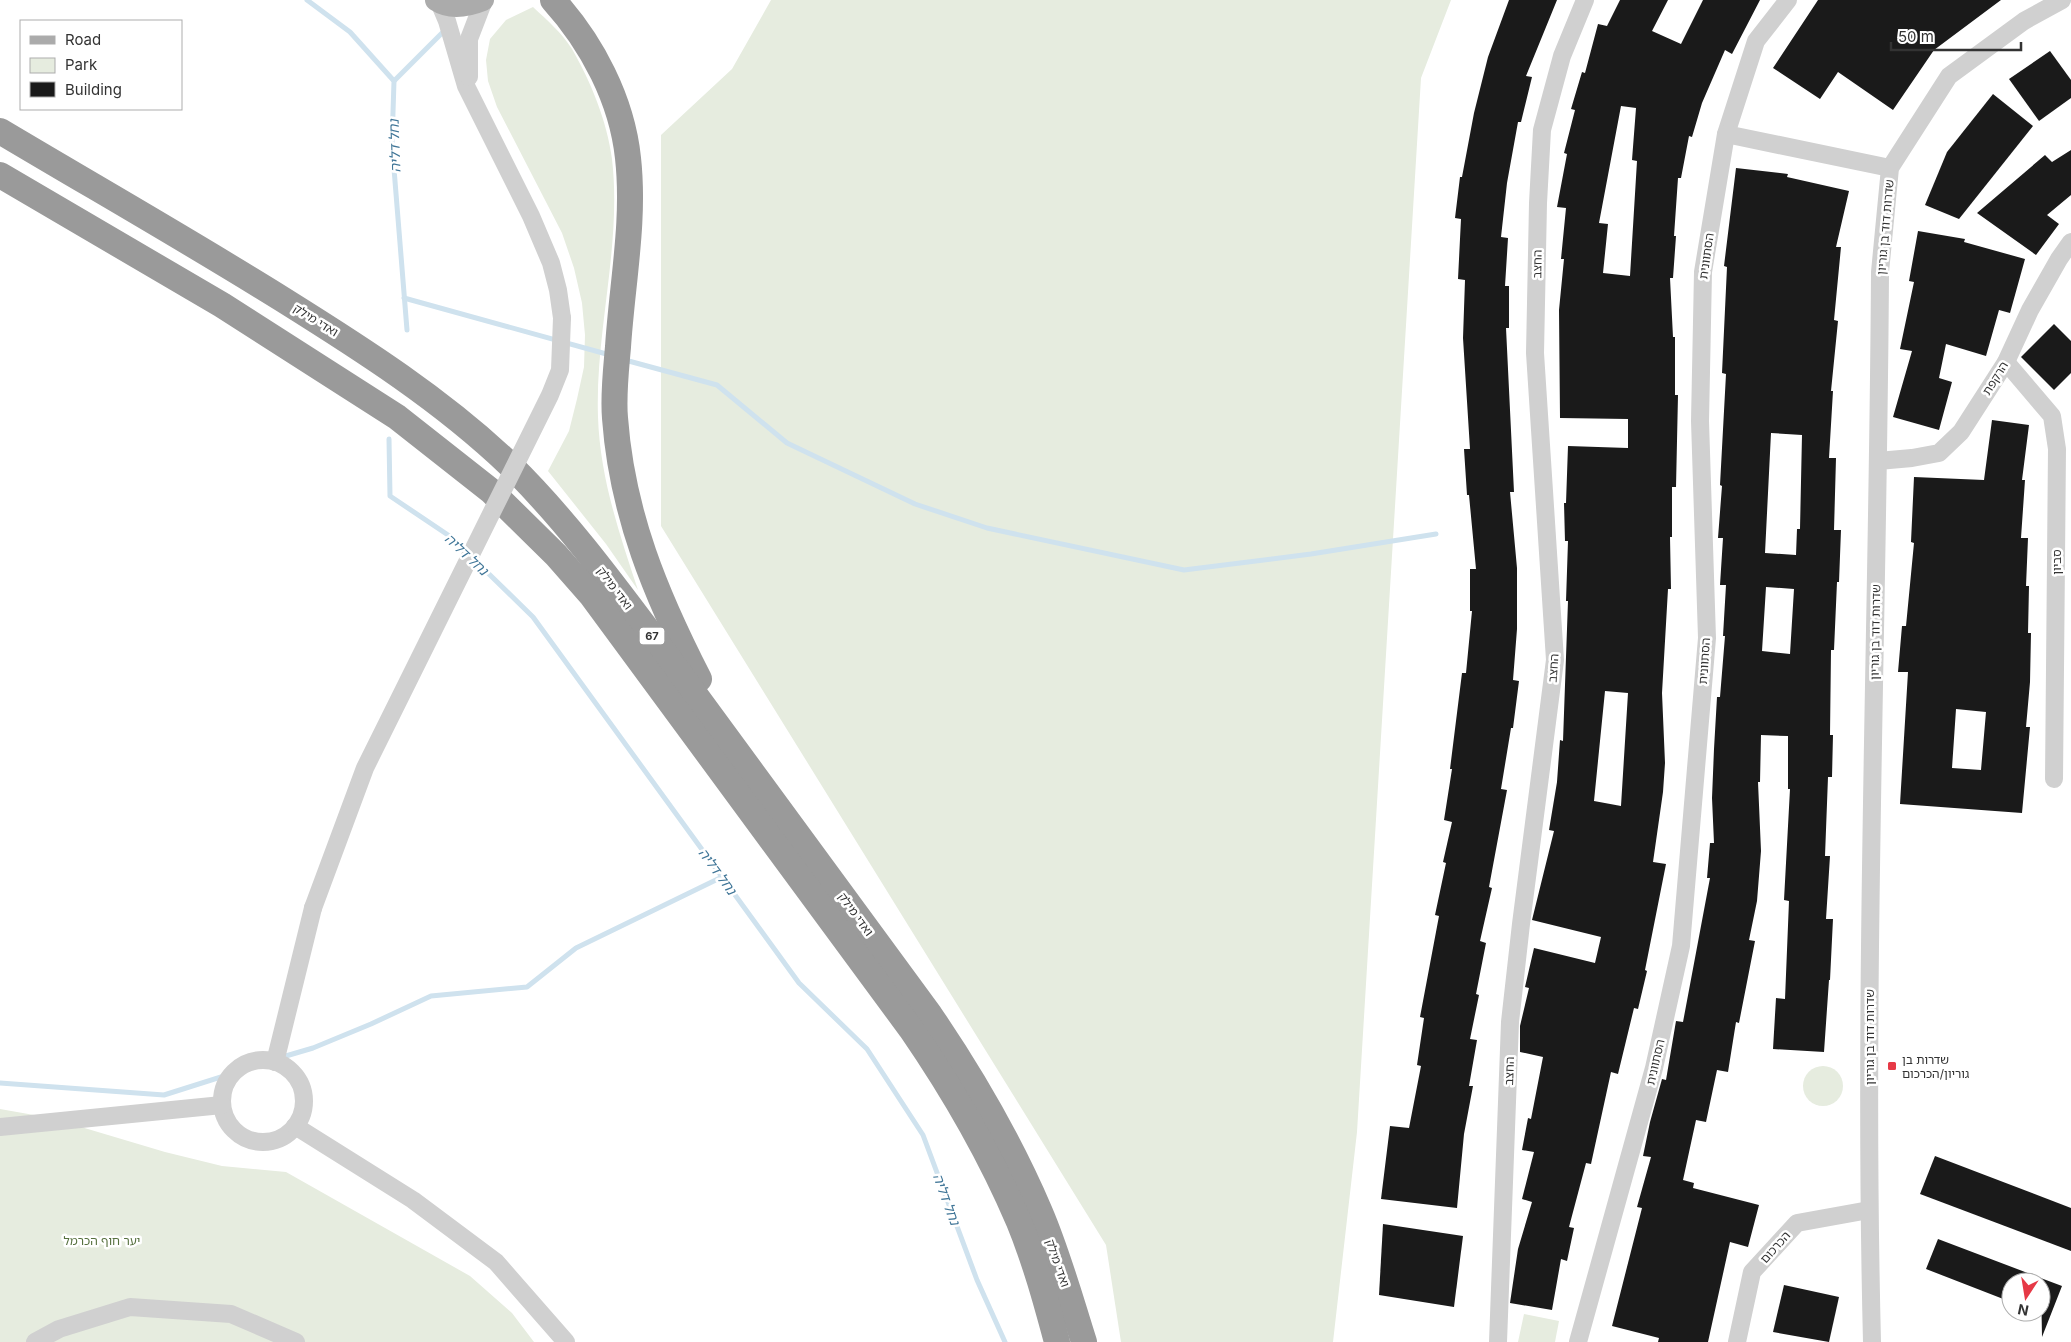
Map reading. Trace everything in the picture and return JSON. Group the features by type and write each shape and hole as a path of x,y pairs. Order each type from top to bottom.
{"highway":[{"path":"553,0 585,40 600,69 613,97 623,131 628,158 630,194 628,239 619,325 615,416 619,460 625,494 652,576 678,639 699,680 776,806"},
{"name":"ואדי מילק","path":"0,131 241,274 383,363 447,410 517,473 583,547 611,582 930,1015 965,1067 994,1118 1040,1213 1063,1274 1084,1342"},
{"name":"ואדי מילק","path":"0,175 222,306 397,417 491,491 556,555 592,596 911,1029 946,1080 974,1128 1019,1222 1040,1282 1057,1342"}],"main road":[{"path":"438,1 454,6 470,6 484,0"}],"street":[{"path":"478,109 471,88 468,54 469,39 484,0"},
{"name":"החצב","path":"1498,1342 1510,1022 1555,660 1535,354 1538,203 1542,130 1562,56 1585,0"},
{"path":"1788,0 1756,40 1726,134 1890,168"},
{"name":"שדרות דוד בן גוריון","path":"1872,1342 1868,1060 1880,272 1890,168 1949,76 2024,21 2062,0"},
{"path":"276,1062 313,908 365,768 550,395 560,370 562,318 558,290 551,263 531,216 466,86 447,21 438,1"},
{"name":"הסתוונית","path":"1578,1342 1654,1068 1681,946 1707,638 1700,421 1703,272 1726,134"},
{"name":"הרקפת","path":"1878,461 1912,458 1939,452 1961,432 2006,362 2030,310 2071,242"},
{"name":"סביון","path":"2006,362 2052,416 2057,449 2054,779"},
{"path":"262,1060 276,1062 288,1067 297,1077 303,1088 304,1102 302,1115 285,1136 272,1141 258,1142 245,1138 234,1130 226,1118 222,1105 223,1092 228,1079 237,1069 249,1062 262,1060"},
{"path":"0,1127 222,1105"},
{"path":"295,1126 413,1200 496,1262 566,1342"},
{"name":"הכרכום","path":"1737,1342 1752,1272 1797,1223 1869,1210"},
{"path":"35,1342 59,1329 130,1308 231,1314 296,1342"}],"green space":[{"path":"771,0 1451,0 1421,78 1357,1132 1333,1342 1121,1342 1106,1245 661,526 661,135 732,69"},
{"path":"533,7 559,32 572,49 586,75 597,102 610,145 614,191 614,224 600,352 598,417 602,461 612,505 638,590 606,544 548,471 569,431 584,367 585,335 582,303 574,268 562,233 497,107 488,81 486,60 490,39 506,20"},
{"path":"1823,1066 1837,1072 1843,1086 1837,1100 1823,1106 1809,1100 1803,1086 1809,1072"},
{"name":"יער חוף הכרמל","path":"0,1109 51,1118 165,1152 222,1166 286,1172 470,1276 512,1313 534,1342 0,1342"},
{"path":"1524,1314 1559,1321 1555,1342 1518,1342"}],"building":[{"path":"1509,0 1557,0 1526,76 1532,77 1521,122 1518,122 1507,183 1501,237 1508,238 1505,286 1509,286 1509,328 1506,328 1514,492 1510,492 1517,568 1517,629 1513,680 1519,681 1513,728 1511,728 1501,789 1507,790 1489,887 1492,888 1480,941 1486,943 1476,994 1479,995 1470,1039 1477,1040 1469,1086 1473,1086 1464,1134 1457,1208 1381,1199 1390,1126 1409,1128 1421,1066 1417,1065 1424,1018 1420,1017 1439,916 1435,915 1446,863 1443,862 1452,822 1444,820 1452,769 1450,769 1462,673 1466,673 1472,611 1470,611 1470,569 1476,569 1469,495 1467,495 1464,449 1470,449 1463,338 1465,280 1458,279 1461,219 1455,218 1460,177 1462,177 1474,113 1488,57"},
{"path":"1620,0 1668,0 1652,31 1681,44 1703,0 1760,0 1732,54 1725,50 1702,103 1692,137 1689,136 1681,178 1678,178 1673,278 1670,278 1673,337 1675,337 1675,395 1678,395 1676,487 1672,487 1672,537 1670,537 1671,589 1668,589 1662,693 1665,763 1663,792 1653,862 1666,864 1645,970 1647,971 1638,1009 1634,1008 1618,1074 1611,1072 1591,1164 1586,1163 1569,1227 1574,1228 1567,1261 1561,1259 1552,1310 1510,1303 1518,1249 1532,1202 1522,1199 1534,1152 1522,1150 1528,1118 1531,1119 1543,1057 1520,1052 1520,1026 1529,988 1525,987 1534,948 1595,963 1601,937 1532,920 1554,831 1549,830 1557,782 1560,740 1563,741 1568,601 1566,601 1568,541 1565,541 1564,503 1566,503 1568,446 1628,448 1628,419 1560,418 1559,310 1566,208 1557,207 1567,154 1564,153 1575,110 1571,109 1582,72 1585,73 1598,24 1607,26","holes":["1621,106 1636,108 1632,160 1637,161 1630,276 1603,273 1608,224 1599,223","1605,691 1628,693 1621,806 1594,801"]},
{"path":"1818,0 2001,0 1934,50 1893,110 1838,72 1820,99 1773,68"},
{"path":"2050,51 2071,80 2071,98 2039,121 2009,79"},
{"path":"1993,94 2033,126 1959,219 1925,205 1947,152"},
{"path":"2071,150 2071,195 2047,215 2059,224 2036,255 1977,213 2045,155 2052,162"},
{"path":"1736,168 1788,174 1787,177 1849,191 1836,247 1841,247 1834,320 1838,321 1831,391 1833,391 1829,458 1836,458 1834,530 1841,530 1834,650 1831,650 1830,735 1833,735 1832,777 1828,777 1825,856 1830,856 1826,919 1833,919 1830,980 1824,1052 1773,1049 1776,998 1785,999 1789,901 1784,900 1790,789 1788,789 1788,736 1761,735 1760,782 1758,782 1761,851 1757,901 1749,940 1755,941 1739,1023 1736,1022 1728,1072 1717,1070 1706,1122 1696,1120 1683,1180 1694,1183 1693,1188 1759,1205 1748,1247 1730,1242 1708,1342 1658,1342 1659,1338 1612,1326 1642,1208 1637,1207 1651,1157 1643,1156 1650,1122 1662,1079 1666,1080 1676,1021 1683,1022 1710,878 1707,878 1710,843 1714,843 1712,798 1714,749 1717,697 1720,697 1725,636 1723,636 1726,585 1720,585 1723,538 1718,538 1726,374 1722,373 1727,267 1724,266","holes":["1771,433 1802,435 1800,529 1797,529 1796,555 1765,553","1766,587 1794,589 1790,654 1762,651"]},
{"path":"1918,231 1965,239 1964,242 2025,259 2010,313 1999,310 1986,356 1946,344 1939,378 1952,382 1939,430 1893,417 1912,351 1900,349 1914,282 1909,281"},
{"path":"2054,324 2071,341 2071,373 2054,390 2021,357"},
{"path":"1992,420 2029,425 2022,480 2025,480 2021,538 2028,538 2026,586 2029,586 2028,633 2031,633 2030,682 2026,727 2030,727 2022,813 1900,804 1908,672 1898,672 1902,626 1906,626 1914,543 1911,542 1914,477 1984,480","holes":["1956,709 1986,712 1981,770 1952,768"]},
{"path":"1935,1156 2071,1208 2071,1251 1920,1194"},
{"path":"1383,1224 1463,1236 1454,1307 1379,1295"},
{"path":"1938,1239 2025,1272 2001,1272 2001,1298 1926,1269"},
{"path":"2051,1282 2062,1286 2051,1314"},
{"path":"1784,1285 1839,1297 1829,1342 1773,1332"},
{"path":"2042,1322 2048,1322 2042,1337"}],"waterway":[{"name":"נחל דליה","path":"307,0 350,32 394,81 392,144 407,330"},
{"path":"394,81 445,30"},
{"path":"404,298 610,355"},
{"path":"625,360 717,385 787,443 915,504 987,528 1184,570 1311,554 1436,534"},
{"name":"נחל דליה","path":"389,439 390,496 451,537 533,617 799,983 867,1049 923,1135 977,1280 1005,1342"},
{"path":"279,1058 313,1048 431,996 527,987 576,948 722,877"},
{"path":"0,1083 164,1095 271,1061"}],"place":[{"name":"שדרות בן גוריון/הכרכום","path":"1892,1066"}]}
